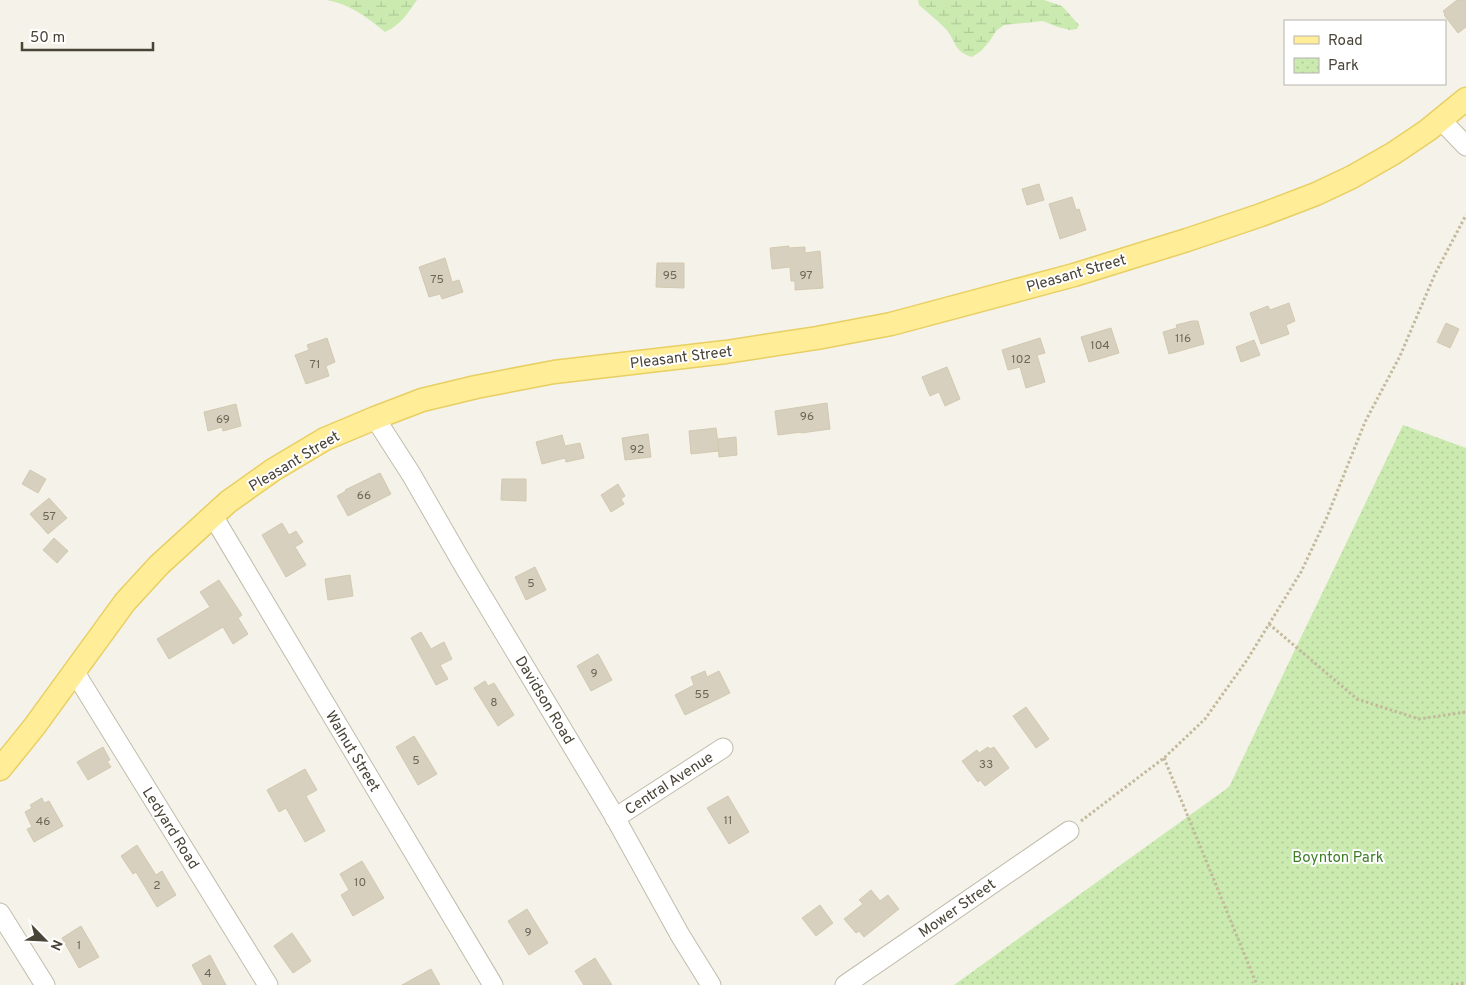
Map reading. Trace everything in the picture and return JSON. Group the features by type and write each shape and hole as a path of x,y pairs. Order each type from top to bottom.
{"main road":[{"name":"Pleasant Street","path":"0,769 34,727 125,602 159,565 228,502 273,470 325,439 422,400 476,386 544,374 726,352 816,338 891,324 1074,275 1187,240 1316,194 1352,177 1394,153 1428,130 1466,99"}],"street":[{"path":"1441,120 1466,146"},
{"name":"Davidson Road","path":"375,418 411,474 615,818 680,935 711,985"},
{"name":"Walnut Street","path":"213,516 493,985"},
{"name":"Ledyard Road","path":"74,671 268,985"},
{"name":"Central Avenue","path":"615,818 724,748"},
{"name":"Mower Street","path":"845,985 1068,830"},
{"path":"0,913 45,985"}],"path":[{"path":"1068,830 1164,758 1205,719 1247,660 1301,572 1327,518 1365,422 1400,356 1435,274 1466,215"},
{"path":"1269,624 1357,699 1418,719 1466,712"},
{"path":"1164,758 1258,985"},
{"path":"1451,985 1466,983"}],"green space":[{"path":"327,0 417,0 400,22 385,32 351,8"},
{"path":"918,0 1044,0 1062,6 1079,25 1077,29 1070,30 1043,21 1004,25 996,31 981,51 972,57 958,49 946,29 919,5"},
{"name":"Boynton Park","path":"1403,425 1466,448 1466,985 954,985 1229,787"}],"building":[{"path":"1457,0 1466,0 1466,27 1458,33 1443,11"},
{"path":"1039,184 1044,200 1027,205 1022,189"},
{"path":"1072,197 1076,210 1079,209 1086,230 1060,239 1049,204"},
{"path":"789,246 789,248 805,247 805,253 820,251 823,288 795,290 795,281 791,281 790,267 772,269 770,248"},
{"path":"445,258 452,282 459,280 463,292 442,299 440,294 429,297 419,267"},
{"path":"657,263 684,263 684,288 656,287"},
{"path":"1289,303 1295,321 1286,325 1289,334 1261,344 1250,313 1268,306 1270,310"},
{"path":"1198,321 1204,344 1169,354 1163,332 1177,328 1176,325"},
{"path":"1446,323 1459,329 1450,348 1437,342"},
{"path":"1111,328 1119,353 1089,362 1081,337"},
{"path":"327,338 335,362 326,366 329,376 306,384 295,355 309,350 307,345"},
{"path":"1040,338 1045,353 1037,355 1045,382 1026,388 1020,367 1008,370 1002,350"},
{"path":"1254,340 1260,355 1241,362 1236,347"},
{"path":"947,367 960,399 945,406 939,392 930,396 922,377"},
{"path":"827,403 830,429 778,435 775,411"},
{"path":"236,404 241,426 223,431 222,427 208,431 204,412"},
{"path":"716,428 719,451 691,454 689,431"},
{"path":"648,434 651,457 625,460 622,438"},
{"path":"562,435 565,446 580,443 584,458 566,462 565,458 542,464 536,442"},
{"path":"736,437 737,455 719,457 718,439"},
{"path":"30,470 46,479 38,493 22,484"},
{"path":"380,473 391,494 348,516 337,496 345,490"},
{"path":"502,479 526,479 526,501 501,500"},
{"path":"618,484 625,496 621,499 624,504 611,512 601,495"},
{"path":"49,498 67,518 48,534 30,514"},
{"path":"282,523 289,535 296,531 303,542 295,547 306,565 286,577 262,535"},
{"path":"54,538 68,551 57,563 43,550"},
{"path":"535,567 546,590 526,600 515,577"},
{"path":"350,575 353,596 328,600 325,579"},
{"path":"219,580 242,615 238,618 248,634 233,644 223,627 169,659 157,639 210,607 200,592"},
{"path":"421,632 431,649 444,642 452,659 440,665 448,679 436,685 411,638"},
{"path":"598,654 612,680 591,691 577,666"},
{"path":"705,671 707,677 719,671 730,693 685,715 675,695 694,685 691,677"},
{"path":"485,681 488,686 494,683 514,715 498,726 474,688"},
{"path":"1026,707 1049,739 1036,748 1013,716"},
{"path":"414,736 437,774 418,785 396,747"},
{"path":"103,747 110,760 107,761 111,767 88,780 77,762"},
{"path":"988,747 990,749 994,747 1009,768 985,786 980,780 978,782 962,761 977,750 979,753"},
{"path":"305,769 317,790 306,796 325,831 305,842 286,808 279,812 267,790"},
{"path":"728,796 749,832 729,844 707,808"},
{"path":"42,798 44,803 49,801 63,826 34,842 27,829 32,827 25,812 32,808 30,805"},
{"path":"137,845 156,875 162,871 176,895 157,907 136,872 133,874 121,856"},
{"path":"362,861 384,898 353,916 341,895 349,890 340,874"},
{"path":"871,890 880,901 888,895 899,909 864,937 859,931 856,933 844,919 863,904 859,900"},
{"path":"820,905 833,923 816,936 802,918"},
{"path":"527,909 548,943 529,955 508,921"},
{"path":"81,926 99,957 79,968 62,938"},
{"path":"292,933 311,961 293,973 274,946"},
{"path":"210,955 226,985 203,985 192,965"},
{"path":"595,958 612,985 584,985 575,971"},
{"path":"431,969 440,985 402,985"}]}
